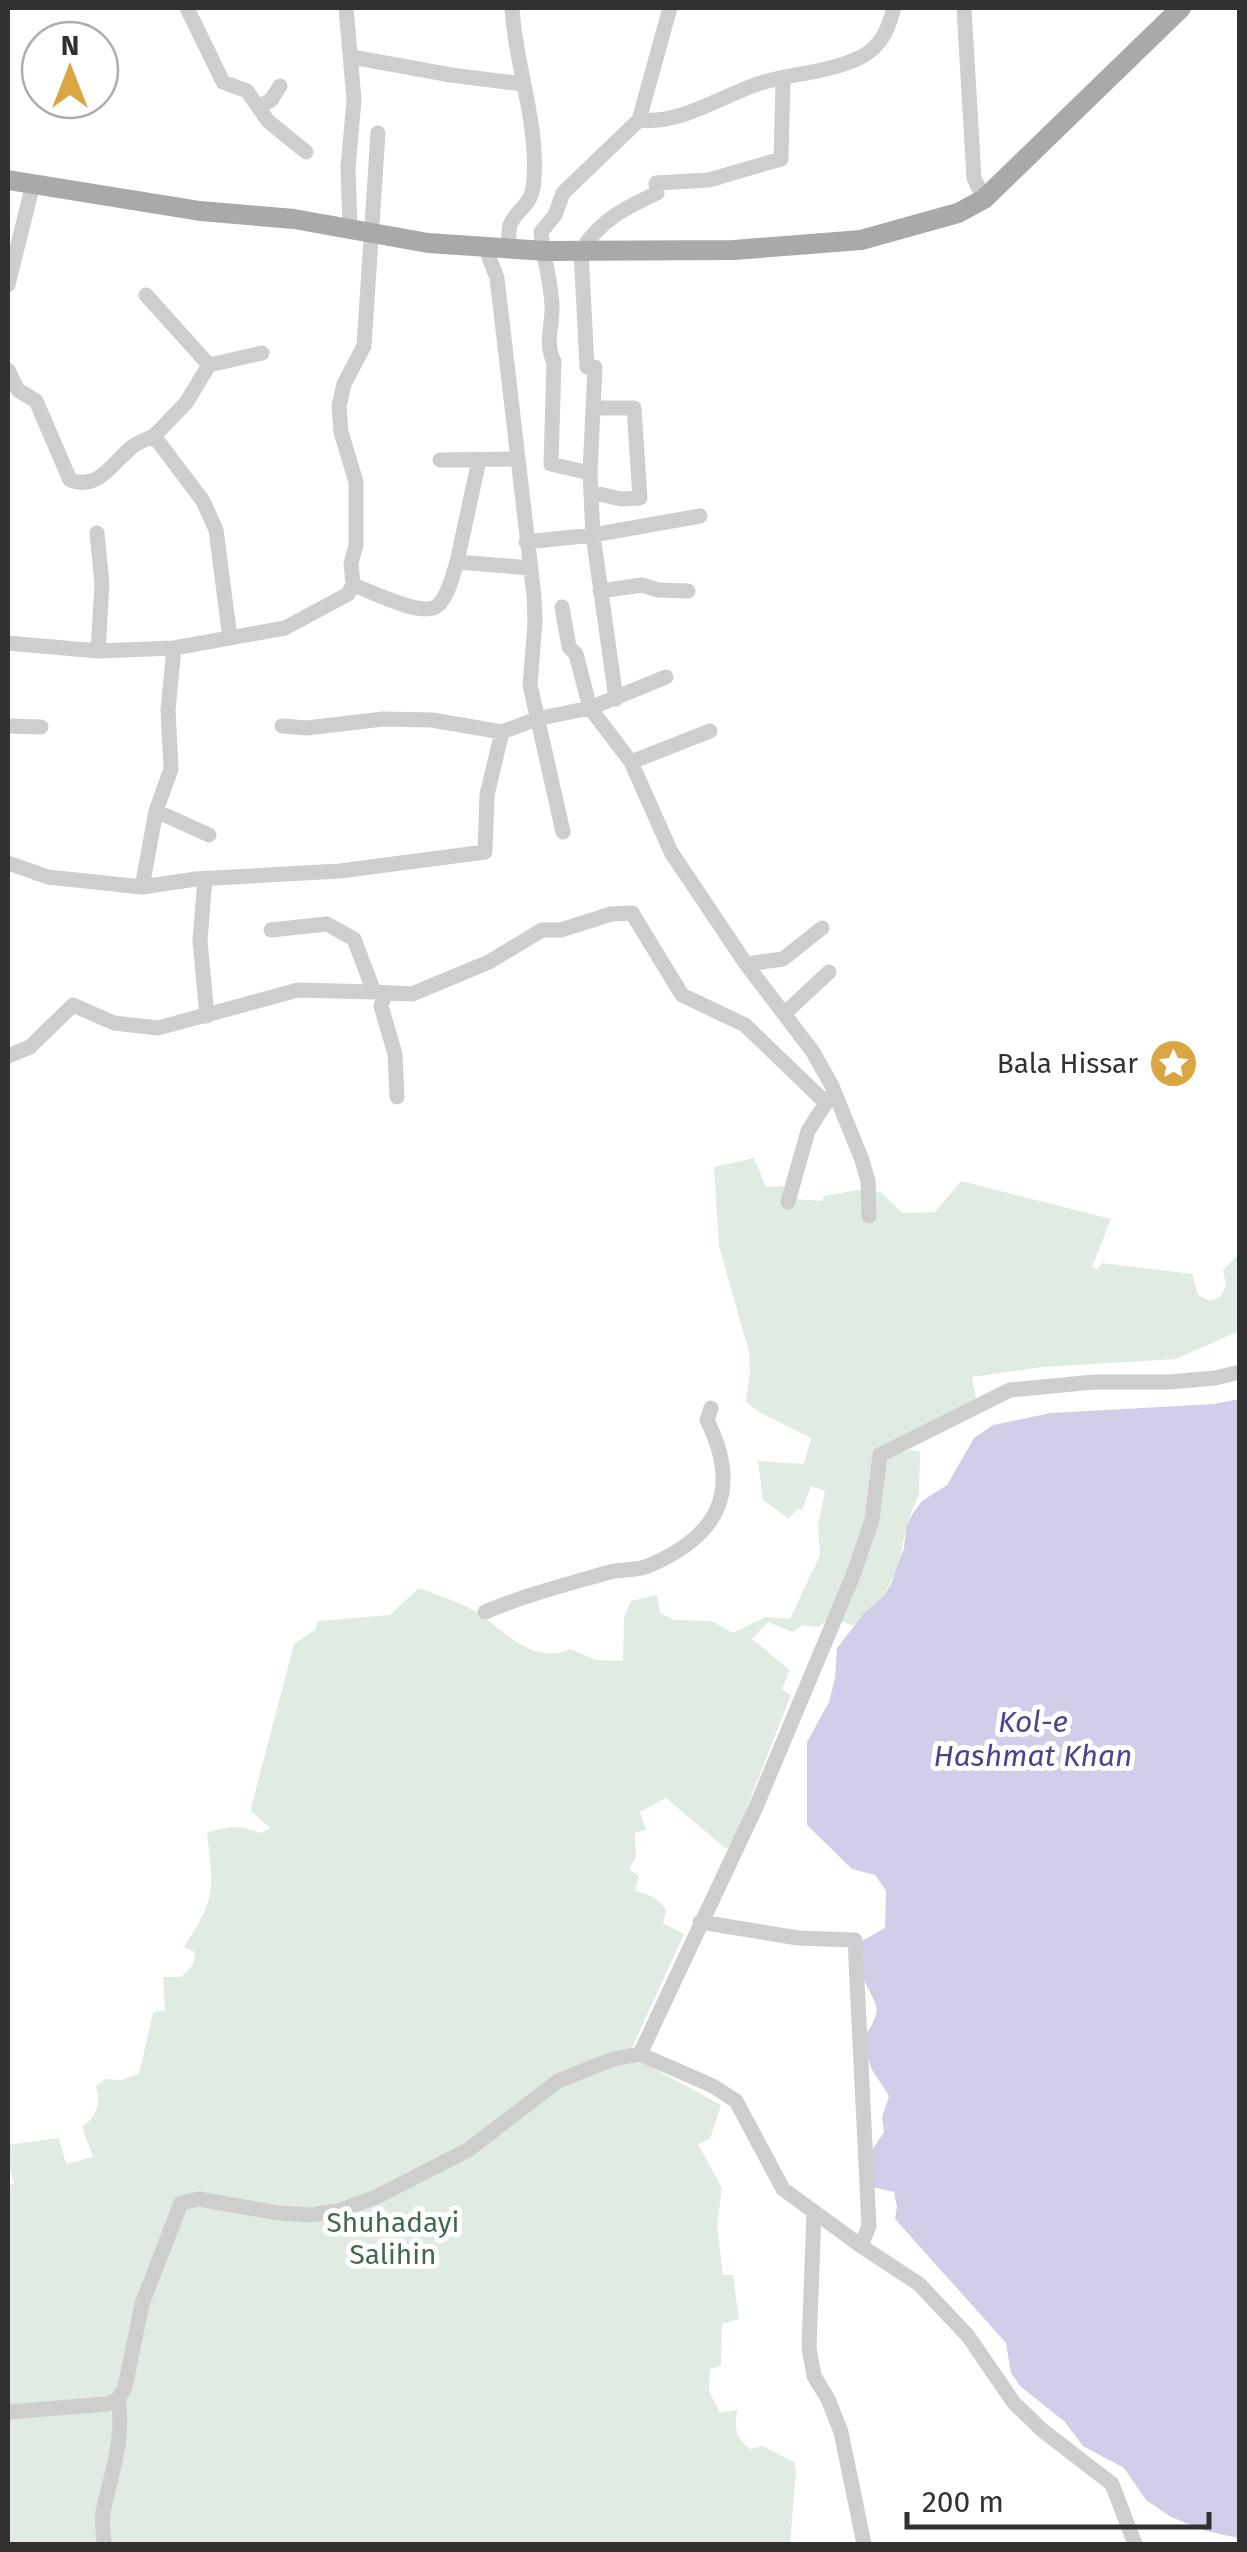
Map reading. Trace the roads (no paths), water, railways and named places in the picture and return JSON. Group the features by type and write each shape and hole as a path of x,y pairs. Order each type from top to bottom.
{"main road":[{"path":"8,180 200,211 294,219 428,243 509,249 734,250 860,240 958,214 984,199 1181,8"},
{"path":"8,169 138,192 250,204 294,219"}],"street":[{"path":"187,8 223,82 247,91 268,121 306,152"},
{"path":"8,643 98,651 174,648 284,628 348,594 353,585 356,482 343,442 339,406 344,384 364,346 360,231 348,168 354,100 346,8"},
{"path":"509,249 510,224 532,195 535,175 532,129 512,8"},
{"path":"590,473 551,464 554,362 548,350 552,308 542,232 555,215 563,193 639,120 670,8"},
{"path":"639,120 668,118 764,82 861,56 885,36 894,8"},
{"path":"964,8 974,178 984,199"},
{"path":"352,57 523,84"},
{"path":"616,699 592,535 590,473 595,368 586,368 581,250 616,212 657,194 656,182 709,180 782,160 783,80"},
{"path":"259,107 280,86"},
{"path":"360,231 378,133"},
{"path":"8,285 32,184"},
{"path":"485,247 497,278 531,568 535,623 530,685 563,832"},
{"path":"146,295 209,365"},
{"path":"8,370 18,390 36,401 70,480 79,484 105,474 131,447 154,436 186,403 209,365 262,353"},
{"path":"590,492 621,499 640,498 634,408 595,408"},
{"path":"154,436 203,501 216,530 230,638"},
{"path":"440,460 517,458"},
{"path":"353,585 397,603 428,610 436,608 444,598 457,562 478,460"},
{"path":"526,542 700,516"},
{"path":"98,533 102,584 98,651"},
{"path":"457,562 531,568"},
{"path":"600,591 642,585 688,591"},
{"path":"562,607 569,648 576,654 590,708 631,762 671,852 746,964 813,1052 862,1160 870,1216"},
{"path":"142,887 156,811 171,769 168,710 174,648"},
{"path":"282,726 432,720 502,732 536,719 590,708 666,677"},
{"path":"8,726 41,727"},
{"path":"631,762 710,731"},
{"path":"8,863 48,877 142,887 205,878 340,871 485,852 487,795 502,732"},
{"path":"156,811 209,834"},
{"path":"205,878 200,941 208,1016"},
{"path":"8,1056 30,1047 73,1005 114,1023 158,1028 298,990 412,994 489,962 542,930 562,930 611,914 632,914 682,994 745,1025 782,1064 830,1096"},
{"path":"271,930 327,924 354,939 379,993 395,1054 397,1097"},
{"path":"746,964 784,959 822,928"},
{"path":"784,1014 829,972"},
{"path":"788,1202 808,1131 830,1096"},
{"path":"640,2054 756,1808 852,1578 872,1520 880,1455 1010,1390 1042,1385 1184,1381 1240,1372"},
{"path":"484,1612 613,1571 643,1568 710,1526 723,1483 722,1449 707,1420 712,1408"},
{"path":"700,1922 798,1938 855,1940 870,2226 861,2246"},
{"path":"8,2412 107,2404 118,2398 125,2387 142,2304 181,2202 199,2199 310,2215 338,2211 376,2197 468,2150 558,2081 612,2060 640,2054 713,2086 736,2101 783,2188 920,2284 968,2336 1014,2403 1112,2484 1134,2544"},
{"path":"814,2212 809,2348 814,2376 828,2398 841,2432 864,2544"},
{"path":"104,2544 103,2511 115,2474 121,2413 118,2398"}],"water":[{"name":"Kol-e Hashmat Khan","path":"1239,1399 1239,2538 1206,2531 1171,2517 1146,2500 1124,2468 1083,2446 1065,2422 1020,2386 1011,2373 1006,2343 895,2219 894,2192 872,2187 872,2150 884,2132 882,2117 889,2096 872,2070 862,2041 876,2006 860,1958 862,1941 885,1928 886,1891 875,1875 852,1869 807,1825 807,1742 829,1702 837,1648 865,1612 883,1597 904,1548 906,1526 913,1513 922,1501 947,1485 974,1438 993,1425 1051,1413 1214,1404"}],"place":[{"name":"Bala Hissar","path":"1173,1063"}],"park label":[{"name":"Shuhadayi Salihin","path":"393,2238"}]}
